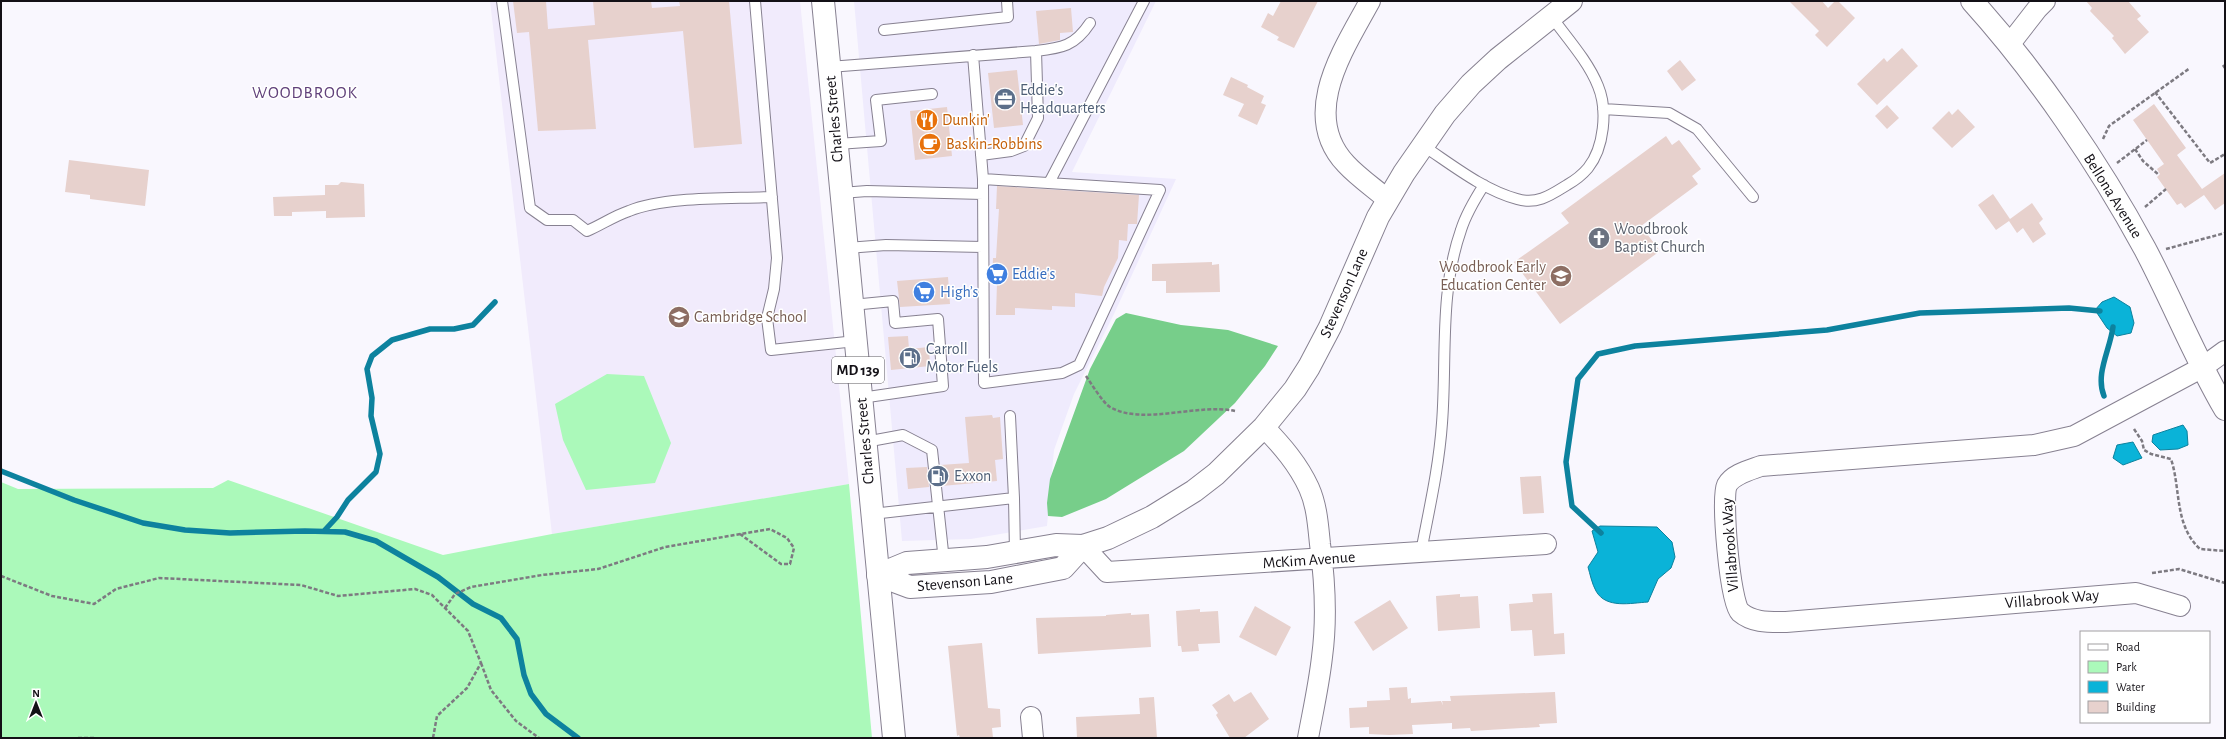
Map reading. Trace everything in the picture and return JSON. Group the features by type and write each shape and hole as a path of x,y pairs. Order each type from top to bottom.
{"street":[{"name":"Charles Street","path":"823,1 894,738"},
{"path":"1370,1 1337,62 1326,99 1326,122 1332,144 1345,163 1388,200"},
{"name":"Stevenson Lane","path":"878,575 907,563 944,561 1015,553 1056,545 1083,546 1130,528 1194,491 1238,453 1264,427 1295,389 1320,348 1370,234 1388,200 1422,145 1471,84 1498,59 1571,1"},
{"name":"Bellona Avenue","path":"1972,1 2009,45 2077,139 2127,216 2163,283 2225,409"},
{"path":"2009,45 2036,9 2046,1"},
{"name":"Villabrook Way","path":"2180,606 2136,594 1786,622 1755,621 1738,611 1732,594 1724,506 1727,486 1739,474 1761,466 2034,444 2074,436 2203,367 2225,351"},
{"path":"1264,427 1287,451 1309,489 1316,509 1322,560 1324,601 1323,655 1308,738"},
{"name":"McKim Avenue","path":"1083,546 1107,572 1322,560 1546,544"},
{"name":"Stevenson Lane","path":"878,575 910,587 991,582 1063,568 1083,546"},
{"path":"1031,717 1033,738"}],"lane":[{"path":"502,1 530,208 547,220 573,220 587,231 629,211 651,205 688,201 772,197"},
{"path":"755,1 777,258 774,289 767,318 771,350 856,341"},
{"path":"884,30 1008,17 1007,1"},
{"path":"1048,183 1144,1"},
{"path":"1422,145 1484,185 1517,200 1535,202 1554,193 1588,168 1594,157 1602,132 1603,109 1598,87 1589,69 1551,16"},
{"path":"829,67 973,55 1036,52 1059,48 1081,37 1090,23"},
{"path":"981,155 1011,151 1024,146 1038,118 1036,52"},
{"path":"973,55 983,179 984,383 1062,373 1079,365 1160,190 983,179"},
{"path":"837,144 881,141 876,100 932,94"},
{"path":"1603,109 1669,113 1697,129 1753,197"},
{"path":"1421,552 1442,432 1445,319 1448,289 1461,230 1471,207 1484,185"},
{"path":"842,193 866,191 983,194"},
{"path":"847,248 886,245 983,247"},
{"path":"852,305 893,301 895,323 938,319 943,386 861,398"},
{"path":"1010,416 1015,553"},
{"path":"865,442 902,435 932,450 944,561"},
{"path":"872,514 1014,498"}],"path":[{"path":"2101,144 2109,126 2190,68"},
{"path":"2155,92 2210,163 2225,154"},
{"path":"2115,164 2147,140"},
{"path":"2135,149 2143,161 2159,175"},
{"path":"2144,208 2166,189"},
{"path":"2166,250 2225,232"},
{"path":"1079,365 1110,407 1121,411 1133,414 1163,415 1193,409 1221,408 1235,411"},
{"path":"2134,429 2142,441 2144,450 2151,454 2171,459 2180,514 2186,534 2200,549 2225,551"},
{"path":"445,608 455,594 471,588 542,575 598,569 665,547 740,534 770,529 787,538 794,548 793,559 790,564 781,564 740,534"},
{"path":"2152,573 2179,569 2225,583"},
{"path":"1,576 52,596 94,604 116,589 159,578 301,585 338,596 415,589 432,595 468,631 491,690 516,721 539,738"},
{"path":"433,738 437,716 468,688 481,663"},
{"path":"78,738 95,738"}],"shaded area":[{"name":"Cambridge School","path":"490,1 800,1 849,484 552,534"},
{"path":"854,1 1156,1 1072,172 1176,179 1114,314 1074,394 1054,450 1047,526 971,539 902,541"}],"green space":[{"path":"1126,313 1181,325 1228,330 1278,346 1265,366 1235,403 1184,451 1106,499 1062,517 1048,516 1047,503 1050,479 1090,369 1116,319"},
{"path":"607,374 644,376 671,443 655,483 586,490 563,440 555,404"},
{"path":"228,480 443,555 552,534 849,484 872,738 1,738 1,482 18,489 213,488"}],"water":[{"path":"2114,297 2130,307 2134,323 2131,333 2117,336 2107,328 2095,310 2102,302"},
{"path":"2183,425 2187,431 2188,445 2178,449 2160,450 2152,442 2153,435"},
{"path":"2133,442 2142,458 2123,465 2113,458 2117,445"},
{"path":"1600,526 1657,527 1672,542 1675,557 1671,568 1658,579 1648,602 1627,604 1612,603 1600,597 1596,591 1588,567 1598,552 1592,531"}],"building":[{"path":"513,1 546,1 548,29 595,25 593,1 651,1 652,8 680,6 679,1 729,1 742,144 694,148 683,31 588,40 596,129 538,131 529,32 517,33"},
{"path":"1281,1 1318,1 1294,48 1277,40 1279,37 1261,27 1268,13 1273,16"},
{"path":"1789,1 1822,1 1828,8 1835,1 1838,1 1855,18 1827,47 1815,35 1819,31"},
{"path":"2086,1 2128,1 2141,16 2137,19 2149,32 2125,54 2112,38 2114,36 2090,11 2092,8"},
{"path":"1071,8 1073,32 1060,33 1060,40 1039,44 1036,11"},
{"path":"1902,48 1918,66 1877,105 1857,84 1884,58 1887,62"},
{"path":"1680,60 1696,80 1682,91 1667,71"},
{"name":"Eddie's Headquarters","path":"1017,70 1023,125 994,128 988,73"},
{"path":"1231,77 1248,85 1247,87 1264,96 1261,103 1266,105 1257,125 1238,116 1244,104 1223,95"},
{"path":"2154,104 2186,148 2177,155 2202,189 2225,173 2225,203 2215,210 2204,195 2185,208 2181,203 2177,205 2157,177 2160,174 2157,169 2164,164 2133,120"},
{"path":"1887,105 1899,118 1887,129 1875,116"},
{"path":"947,107 952,156 915,160 910,111"},
{"path":"1958,109 1975,127 1952,148 1932,128 1949,111 1952,115"},
{"name":"Woodbrook Baptist Church","path":"1666,136 1672,145 1679,140 1701,169 1692,176 1698,184 1641,226 1660,251 1560,324 1514,262 1569,223 1561,213"},
{"path":"69,160 149,170 145,206 90,199 90,195 65,192"},
{"path":"341,182 364,184 365,217 326,218 326,211 292,212 292,216 274,216 273,197 325,195 325,185 338,185"},
{"path":"997,186 1139,195 1137,224 1128,224 1127,241 1119,240 1118,258 1104,287 1102,296 1075,293 1075,307 1052,306 1052,310 1015,308 1015,315 996,315 997,283 992,283 993,258 996,258 999,209 996,209"},
{"path":"1993,194 2010,219 2032,203 2043,219 2039,223 2046,234 2033,243 2023,228 2017,233 2009,221 1996,230 1978,205"},
{"path":"1212,262 1212,265 1219,264 1220,292 1166,293 1166,281 1152,281 1152,264"},
{"name":"High’s","path":"948,277 950,304 900,307 897,281"},
{"name":"Carroll Motor Fuels","path":"908,336 909,349 929,347 930,366 891,370 888,337"},
{"path":"992,415 993,418 1000,417 1003,459 995,460 997,481 942,486 940,465 969,463 965,417"},
{"path":"927,467 929,487 908,489 906,468"},
{"path":"1541,476 1544,513 1523,514 1520,477"},
{"path":"1552,593 1554,634 1564,633 1565,654 1534,656 1532,630 1511,631 1509,604 1533,602 1532,594"},
{"path":"1460,594 1460,597 1478,596 1480,628 1438,631 1436,596"},
{"path":"1390,600 1408,628 1373,651 1354,622"},
{"path":"1255,606 1291,627 1276,656 1239,637"},
{"path":"1200,609 1200,612 1218,611 1220,643 1198,644 1199,651 1182,652 1181,646 1178,646 1176,611"},
{"path":"1131,613 1131,615 1149,614 1151,647 1038,654 1036,618 1106,616"},
{"path":"982,643 988,708 1000,709 1001,727 992,728 993,738 960,738 959,735 957,736 948,646"},
{"path":"1407,687 1408,699 1411,698 1411,703 1441,701 1443,705 1442,701 1451,701 1450,696 1555,692 1557,723 1539,724 1540,727 1471,731 1470,728 1452,729 1452,723 1412,725 1413,734 1389,735 1369,734 1369,727 1350,728 1349,708 1367,707 1367,701 1390,700 1389,688"},
{"path":"1251,692 1269,719 1244,738 1230,738 1216,715 1218,713 1212,705 1229,694 1234,702"},
{"path":"1154,697 1157,738 1077,738 1076,717 1140,714 1139,698"}],"waterway":[{"path":"324,531 337,517 348,500 376,472 380,454 371,416 372,398 367,369 372,356 392,340 430,329 454,329 473,325 495,302"},
{"path":"1601,533 1572,506 1566,462 1578,379 1598,354 1635,346 1827,330 1920,313 2069,308 2100,311"},
{"path":"2104,396 2101,379 2102,371 2113,327"},
{"path":"1,471 74,500 143,523 185,530 230,533 305,531 345,532 376,541 438,577 473,604 501,618 517,639 524,675 531,694 546,714 578,738"}],"place":[{"name":"Eddie's Headquarters","path":"1005,99"},
{"name":"Dunkin'","path":"927,120"},
{"name":"Baskin-Robbins","path":"930,144"},
{"name":"Woodbrook Baptist Church","path":"1599,238"},
{"name":"Eddie's","path":"997,274"},
{"name":"Woodbrook Early Education Center","path":"1561,276"},
{"name":"High’s","path":"924,292"},
{"name":"Cambridge School","path":"679,317"},
{"name":"Carroll Motor Fuels","path":"910,358"},
{"name":"Exxon","path":"938,476"}],"district":[{"name":"WOODBROOK","path":"305,92"}]}
